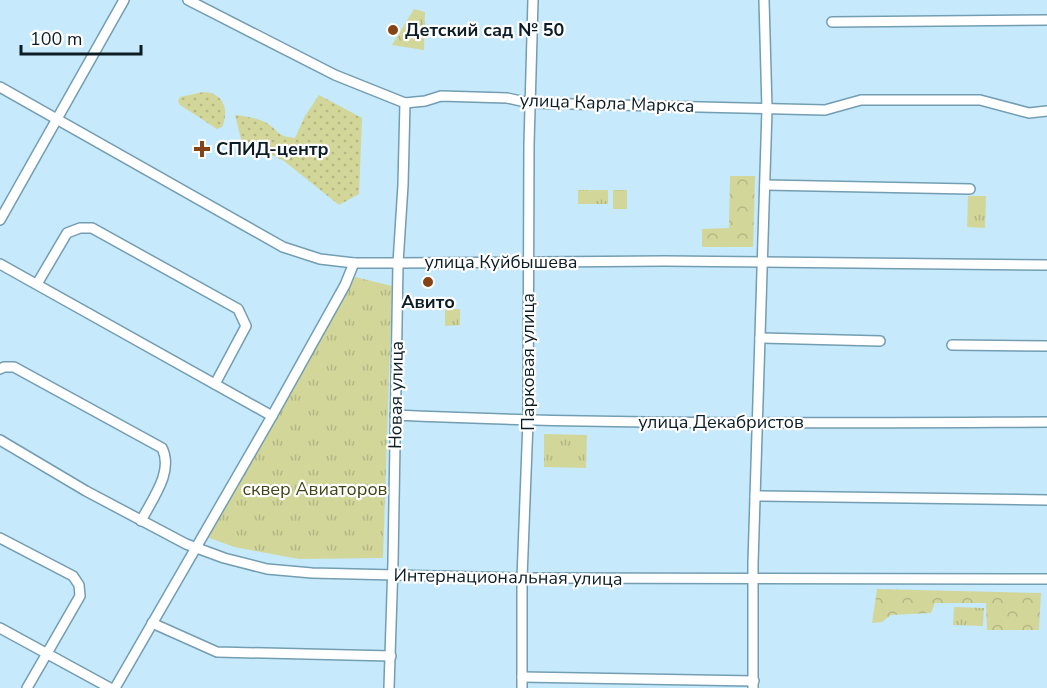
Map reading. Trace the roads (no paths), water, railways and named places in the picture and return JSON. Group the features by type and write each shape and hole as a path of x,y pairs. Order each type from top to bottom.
{"street":[{"path":"0,220 124,0"},
{"path":"188,0 335,75 405,103"},
{"name":"Парковая улица","path":"522,688 533,0"},
{"path":"522,677 754,685 755,496 767,109 764,0"},
{"path":"832,22 1047,20"},
{"name":"улица Куйбышева","path":"0,87 283,247 320,259 354,263 1047,265"},
{"name":"улица Карла Маркса","path":"405,103 425,101 441,96 507,98 530,103 825,110 861,100 980,100 1029,112 1047,111"},
{"name":"Новая улица","path":"389,688 398,263 405,103"},
{"path":"765,185 970,189"},
{"path":"37,284 67,233 80,228 92,228 238,309 246,326 215,384"},
{"path":"115,688 272,416 345,285 354,263"},
{"path":"0,264 272,416"},
{"path":"760,338 880,341"},
{"path":"952,345 1047,346"},
{"path":"0,369 4,366 14,367 162,448 167,458 166,471 141,521"},
{"name":"улица Декабристов","path":"395,415 528,421 1047,422"},
{"name":"Интернациональная улица","path":"0,440 141,521 196,548 267,569 312,573 522,578 1047,579"},
{"path":"755,496 1047,500"},
{"path":"0,538 73,576 79,585 80,596 27,688"},
{"path":"153,623 217,652 391,656"},
{"path":"0,628 110,688"}],"place":[{"name":"Детский сад № 50","path":"393,30"},
{"name":"СПИД-центр","path":"202,149"},
{"name":"Авито","path":"428,282"}],"park label":[{"name":"сквер Авиаторов","path":"315,489"}]}
